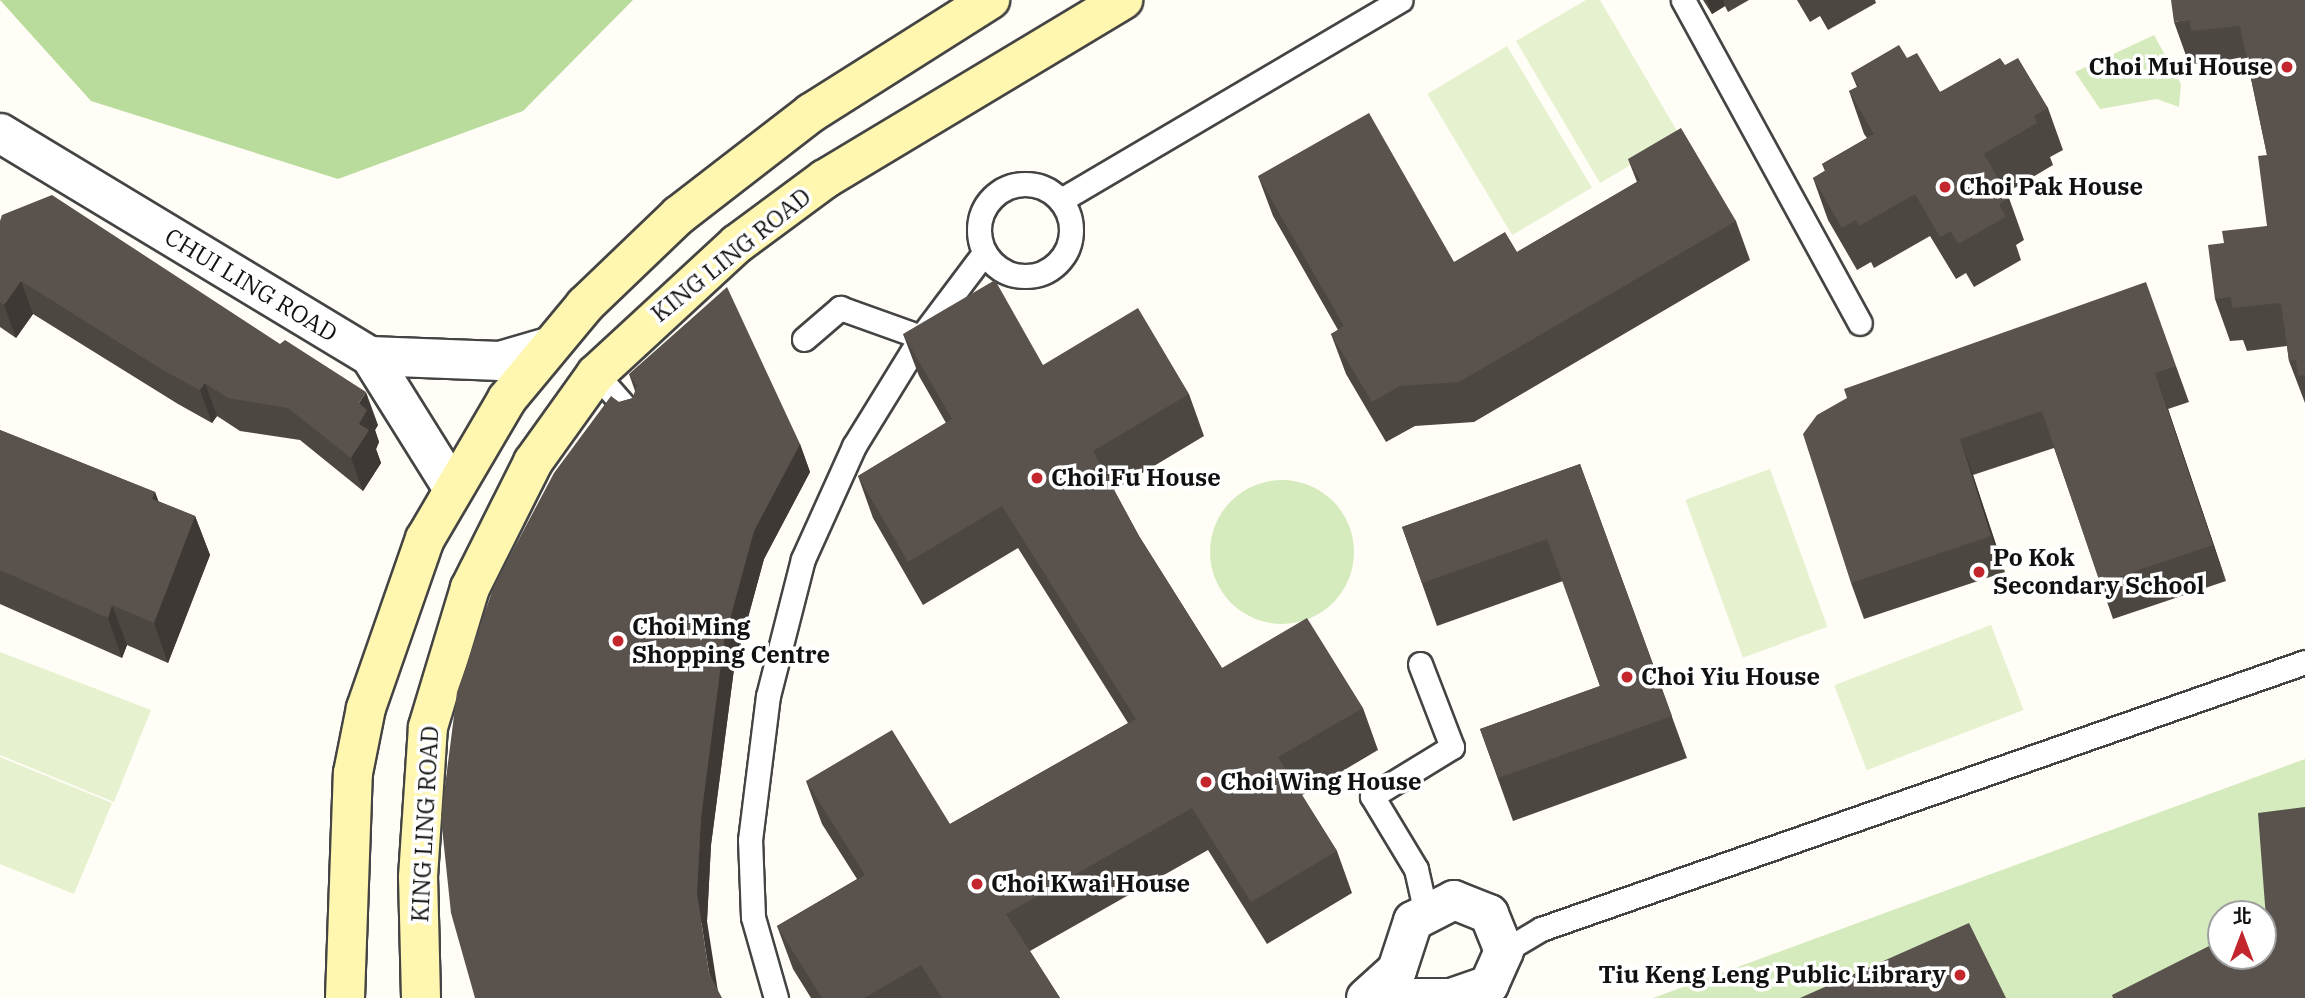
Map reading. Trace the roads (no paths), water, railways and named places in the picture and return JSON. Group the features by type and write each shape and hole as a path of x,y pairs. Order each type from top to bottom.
{"street":[{"path":"345,998 353,773 366,708 402,593 452,487 548,347 628,260 739,166 990,0"},
{"name":"KING LING ROAD","path":"421,998 418,877 428,727 449,646 533,462 596,374 677,294 825,179 1123,0"},
{"name":"CHUI LING ROAD","path":"0,133 370,356 452,487"},
{"path":"370,356 500,361 548,347"},
{"path":"1366,998 1397,971 1406,935 1425,909 1454,900 1481,907 1496,921 1504,951 1489,985 1466,998 1394,998"}],"lane":[{"path":"1061,200 1401,0"},
{"path":"1683,0 1860,323"},
{"path":"776,998 752,916 750,853 768,696 803,559 854,446 920,337 984,253 983,209 1005,188 1035,185 1061,200 1072,229 1063,258 1052,269 1038,276 1007,274 984,253"},
{"path":"804,339 840,308 920,337"},
{"path":"596,374 634,416"},
{"path":"1504,951 1541,929 2305,662"},
{"path":"1420,664 1452,747 1372,796 1416,869 1425,909"}],"place":[{"name":"Choi Mui House","path":"2287,67"},
{"name":"Choi Pak House","path":"1945,187"},
{"name":"Choi Fu House","path":"1037,478"},
{"name":"Po Kok Secondary School","path":"1979,572"},
{"name":"Choi Ming Shopping Centre","path":"618,641"},
{"name":"Choi Yiu House","path":"1627,677"},
{"name":"Choi Wing House","path":"1206,782"},
{"name":"Choi Kwai House","path":"977,884"},
{"name":"Tiu Keng Leng Public Library","path":"1960,975"}]}
